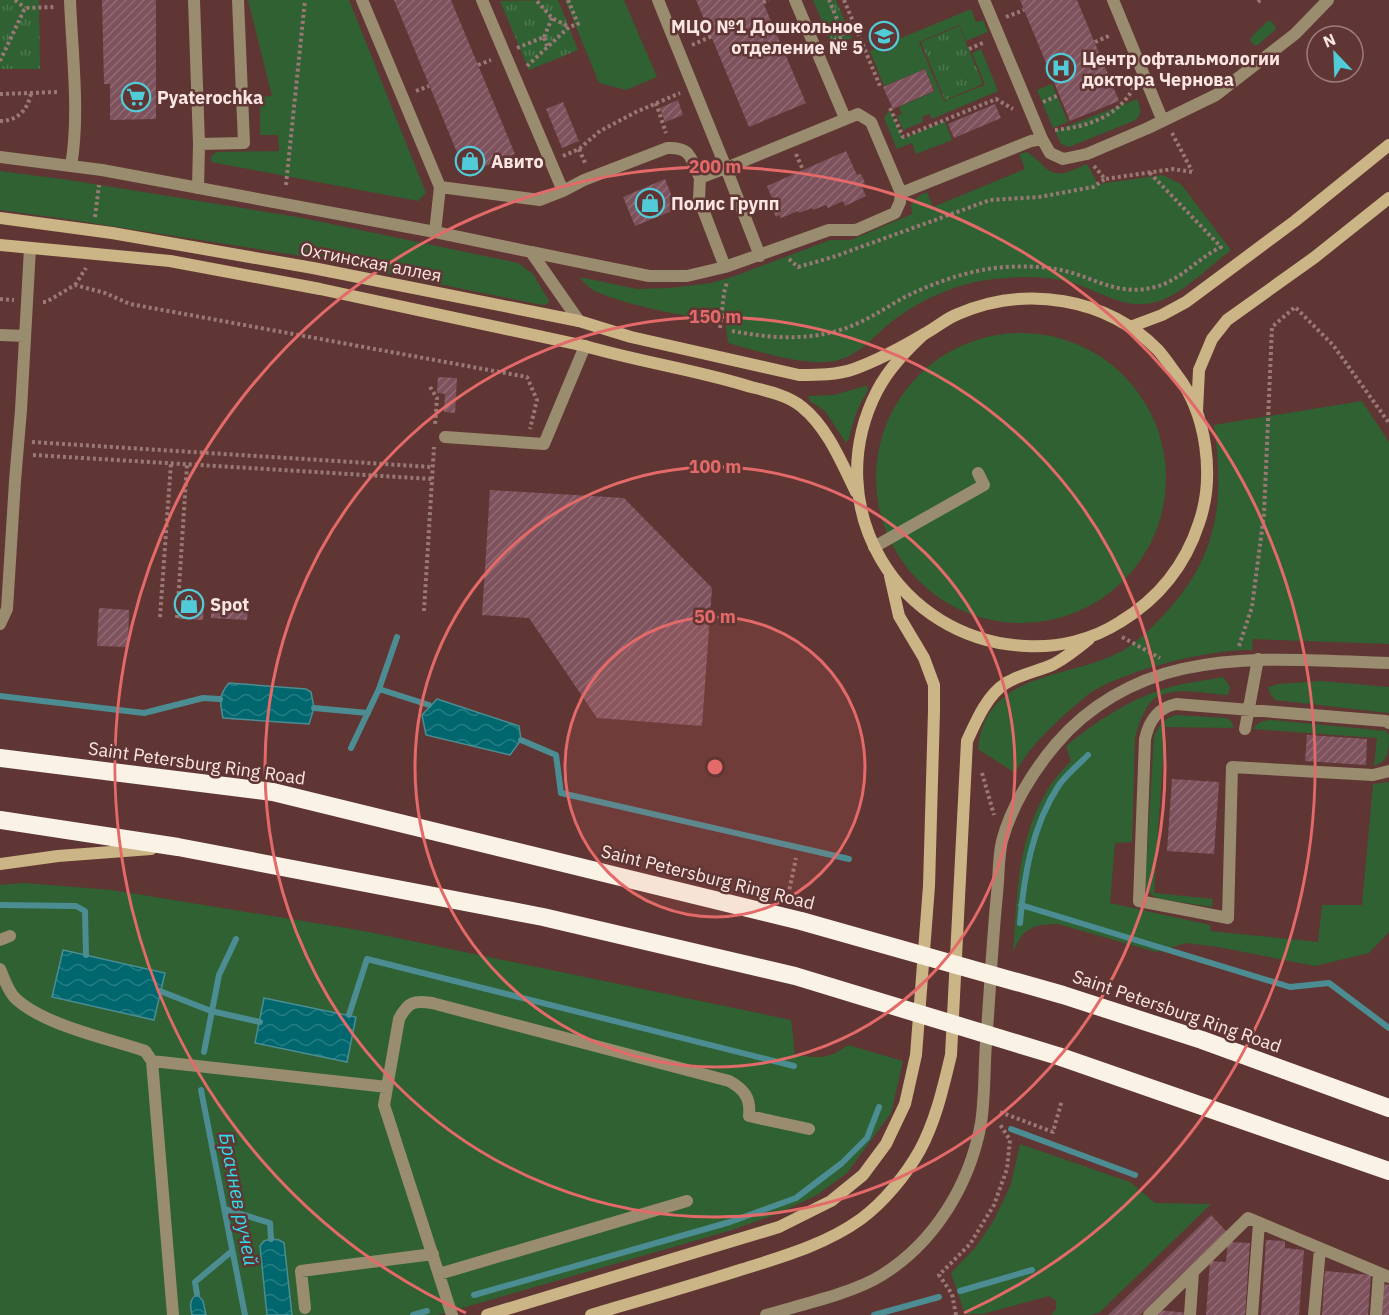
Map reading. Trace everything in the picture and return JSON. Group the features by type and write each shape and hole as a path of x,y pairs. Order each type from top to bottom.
{"highway":[{"name":"Saint Petersburg Ring Road","path":"0,758 273,792 801,921 1063,994 1202,1040 1389,1108"},
{"path":"0,820 178,847 543,917 795,976 1058,1056 1389,1171"}],"street":[{"path":"194,0 199,144 198,188"},
{"path":"199,144 244,143 238,0"},
{"path":"362,0 440,187 435,232"},
{"path":"482,0 563,191"},
{"path":"658,0 759,255"},
{"path":"795,0 845,118"},
{"path":"984,0 1047,137 1050,153 1063,159 1088,154 1216,95 1295,34 1328,0"},
{"path":"1113,0 1162,119"},
{"path":"70,4 74,92 71,166"},
{"path":"0,157 71,166 198,188 435,232 649,276 687,276 729,265 829,230 856,230 895,213 902,193 871,123 858,114 700,178"},
{"path":"902,193 1031,141 1047,137"},
{"path":"1130,327 1162,315 1186,302 1295,221 1389,145"},
{"path":"440,187 540,200 584,180 667,148 681,147 688,153 700,178 699,199 729,265"},
{"path":"1197,412 1199,370 1212,339 1227,320 1315,256 1389,198"},
{"name":"Охтинская аллея","path":"0,218 112,233 313,268 579,321 631,337 799,375 825,375 853,370 924,334"},
{"name":"Охтинская аллея","path":"0,244 170,261 320,289 719,377 776,394 801,406 818,424 834,449 858,496"},
{"path":"0,624 7,609 30,248"},
{"path":"531,252 579,321"},
{"path":"1026,297 1072,302 1098,310 1130,327 1164,358 1181,379 1197,412 1206,448 1207,484 1200,520 1186,554 1166,585 1140,610 1109,629 1066,644 1038,647 1009,646 982,640 955,629 931,615 909,597 890,575 874,548 864,522 858,496 857,460 863,424 877,390 898,359 924,334 964,311 990,302 1026,297"},
{"path":"0,335 24,336"},
{"path":"440,436 544,444 585,346"},
{"path":"874,548 984,485 978,473"},
{"path":"487,1315 779,1227 831,1201 863,1175 886,1144 905,1104 916,1055 928,886 934,711 934,685 924,658 899,616 890,575"},
{"path":"591,1315 790,1254 832,1237 862,1218 892,1190 919,1152 932,1127 951,1055 967,741 978,716 1004,684 1052,664 1094,636"},
{"path":"1245,729 1258,659"},
{"path":"766,1315 830,1296 881,1276 911,1252 930,1232 951,1204 960,1187 968,1171 981,1122 1002,841 1021,794 1045,757 1071,725 1122,691 1180,669 1258,659 1389,663"},
{"path":"1389,723 1386,720 1248,709 1176,704 1164,707 1154,716 1145,739 1138,901 1228,918 1232,767 1373,775 1389,771"},
{"path":"0,864 58,856 178,847"},
{"path":"0,969 12,996 29,1009 56,1022 145,1051 152,1061 173,1315"},
{"path":"452,1315 384,1105 399,1019 406,1006 419,1001 432,1003 729,1082 741,1088 746,1095 750,1106 748,1116 809,1129"},
{"path":"152,1061 387,1087"},
{"path":"439,1274 687,1201"},
{"path":"1149,1315 1248,1218 1384,1275 1376,1315"},
{"path":"1252,1315 1259,1223"},
{"path":"1314,1315 1320,1248"},
{"path":"305,1308 301,1271 433,1254"},
{"path":"1190,1315 1193,1272"}],"path":[{"path":"15,0 25,8 70,4"},
{"path":"0,61 25,8 26,0"},
{"path":"286,185 305,0"},
{"path":"536,0 552,18 569,27"},
{"path":"527,66 569,27 578,24 568,0"},
{"path":"763,2 769,0"},
{"path":"826,44 844,36 829,0"},
{"path":"844,0 880,86"},
{"path":"1005,18 1024,10"},
{"path":"547,46 544,37 552,18"},
{"path":"692,45 712,36"},
{"path":"519,47 544,37"},
{"path":"1095,42 1107,37"},
{"path":"969,49 978,45"},
{"path":"413,93 429,86"},
{"path":"1047,137 1050,130 1077,128 1112,114 1127,100 1134,87 1137,95"},
{"path":"562,156 579,148 600,131 686,90"},
{"path":"0,94 61,92"},
{"path":"0,121 9,120 21,114 29,102 31,93"},
{"path":"1048,100 1059,95"},
{"path":"890,108 903,137 996,99 1013,109"},
{"path":"656,103 667,132 657,136"},
{"path":"777,249 798,267 833,257 990,200 1050,195 1093,186 1105,179 1149,172 1173,170 1192,172 1178,142 1162,119"},
{"path":"579,148 585,163 596,161"},
{"path":"785,156 795,151"},
{"path":"798,158 803,170"},
{"path":"1092,164 1105,179"},
{"path":"1149,172 1221,247"},
{"path":"94,223 99,184"},
{"path":"720,328 729,265"},
{"path":"0,299 46,302 75,285 86,268"},
{"path":"75,285 105,293 130,304 527,377 537,400 527,443"},
{"path":"1231,661 1241,642 1252,607 1264,514 1272,327 1295,307 1333,345 1389,423"},
{"path":"430,387 437,398 435,427"},
{"path":"424,611 432,467 440,436"},
{"path":"30,441 432,467"},
{"path":"29,454 432,479"},
{"path":"160,617 171,463"},
{"path":"177,618 187,465"},
{"path":"1109,629 1180,669"},
{"path":"967,741 982,773 1002,841"},
{"path":"786,904 796,858"},
{"path":"1000,1112 1053,1132 1062,1100"},
{"path":"956,1315 952,1294 939,1275 969,1244 994,1204 1007,1169 1010,1140 999,1123"}],"green space":[{"path":"0,0 39,0 40,69 0,69"},
{"path":"248,0 349,0 426,193 418,201 211,162 211,157 216,152 279,151 278,135 260,135 260,97 272,96"},
{"path":"558,0 578,50 529,70 500,1"},
{"path":"565,0 624,0 657,77 626,90 599,83"},
{"path":"813,0 836,0 852,38 833,46"},
{"path":"971,9 976,22 983,20 988,32 966,41 959,25 919,42 944,101 985,85 972,53 981,49 998,91 932,119 929,114 922,117 923,122 903,130 897,116 902,114 899,107 935,91 925,69 884,86 870,51 881,46 884,53 891,50 889,43"},
{"path":"1269,20 1276,29 1258,45 1254,45 1250,40 1253,35"},
{"path":"959,26 983,84 945,100 921,42"},
{"path":"1052,84 1068,122 1053,128 1037,90"},
{"path":"1137,99 1140,112 1136,120 1069,147 1061,144 1055,131"},
{"path":"890,110 903,139 945,121 952,140 916,154 912,143 897,149 884,118"},
{"path":"1027,152 1056,173 1066,172 1087,164 1098,184 1163,175 1181,184 1231,250 1179,291 1167,298 1144,304 1116,300 1070,282 1052,279 1013,277 966,284 913,307 890,323 854,354 827,362 784,358 728,343 725,319 678,314 620,300 593,290 579,277 637,289 711,283 830,240 851,240 912,214 911,204 927,192 933,207 1025,169 1019,154"},
{"path":"0,171 298,217 518,263 533,274 549,301 548,304 542,305 295,255 0,210"},
{"path":"1021,333 1049,336 1077,344 1102,357 1124,375 1142,397 1155,422 1163,450 1166,478 1163,506 1155,534 1142,559 1124,581 1102,599 1077,612 1049,620 1021,623 993,620 965,612 940,599 918,581 900,559 887,534 879,506 876,478 879,450 887,422 900,397 918,375 940,357 965,344 993,336"},
{"path":"865,386 868,390 857,410 846,443 825,411 810,401 808,396 834,395"},
{"path":"1362,401 1389,442 1389,644 1253,639 1252,650 1214,653 1171,662 1128,675 1093,691 1040,738 1015,773 978,749 984,723 996,704 1013,691 1033,681 1101,660 1122,651 1153,626 1186,588 1208,545 1218,500 1214,425"},
{"path":"1223,677 1230,687 1228,695 1192,691 1165,694 1153,700 1143,715 1135,737 1132,842 1115,843 1110,903 1210,925 1210,931 1318,942 1322,905 1362,905 1373,784 1389,782 1389,932 1369,953 1315,966 1186,943 1156,952 1058,924 1042,925 1030,929 1021,938 1013,952 1024,850 1040,803 1053,781 1071,761 1066,746 1124,706 1150,694 1170,687"},
{"path":"1321,681 1389,687 1389,713 1275,700 1268,687"},
{"path":"1177,715 1227,718 1234,728 1165,727 1154,893 1213,899 1212,907 1159,899 1149,893 1145,887 1154,736 1163,722"},
{"path":"1272,720 1386,731 1389,735 1387,754 1383,761 1374,766 1377,738 1253,729 1261,722"},
{"path":"24,883 112,890 364,931 791,1020 795,1055 829,1056 848,1045 903,1061 891,1113 847,1173 817,1195 777,1214 732,1230 438,1315 0,1315 0,885"},
{"path":"1020,1144 1130,1182 1155,1203 1211,1204 1100,1312 1091,1315 1051,1315 1056,1309 1056,1301 1049,1296 983,1314 965,1314 951,1273 975,1248 994,1220 1011,1184"}],"water":[{"path":"229,683 306,689 311,692 314,708 309,724 223,718 221,699"},
{"path":"437,699 519,726 521,740 510,755 426,735 422,715"},
{"path":"63,950 165,973 154,1020 52,997"},
{"path":"264,998 356,1017 347,1062 255,1043"},
{"path":"271,1239 284,1243 292,1315 267,1315 260,1246 264,1241"},
{"path":"197,1294 203,1301 206,1315 192,1315 191,1303"}],"building":[{"path":"102,0 156,0 156,119 110,120 110,84 104,84"},
{"path":"394,0 451,0 515,154 466,174"},
{"path":"696,0 762,0 806,103 749,127"},
{"path":"1020,0 1077,0 1119,101 1070,121"},
{"path":"925,69 934,91 893,109 883,87"},
{"path":"678,100 683,115 665,122 660,108"},
{"path":"563,102 579,141 562,148 546,109"},
{"path":"995,104 1001,118 954,138 948,124"},
{"path":"846,151 857,175 861,174 865,183 861,185 866,196 845,206 843,201 828,208 826,205 799,213 798,211 781,218 779,215 776,217 770,204 774,203 767,186"},
{"name":"Полис Групп","path":"665,179 677,209 635,226 623,197"},
{"path":"438,377 457,378 455,413 444,412 445,394 437,393"},
{"path":"490,490 624,498 712,588 702,726 597,718 529,618 482,615"},
{"path":"180,597 204,598 203,620 179,619"},
{"path":"211,605 248,607 247,620 211,618"},
{"path":"99,608 129,610 128,647 97,646"},
{"path":"1307,735 1367,739 1366,765 1305,761"},
{"path":"1172,779 1219,782 1214,854 1167,851"},
{"path":"1211,1215 1226,1231 1140,1315 1108,1315"},
{"path":"1266,1240 1285,1241 1285,1248 1304,1250 1299,1315 1261,1315"},
{"path":"1228,1242 1250,1243 1245,1315 1206,1315 1210,1261 1226,1262"},
{"path":"1325,1271 1371,1275 1368,1315 1322,1315"},
{"path":"1383,1284 1389,1285 1389,1315 1382,1315"},
{"path":"1158,1310 1188,1313 1188,1315 1157,1315"}],"waterway":[{"path":"351,748 379,689 397,637"},
{"path":"379,689 429,705"},
{"path":"0,696 144,713 203,698 220,699"},
{"path":"314,708 368,713"},
{"path":"521,740 556,755 561,793 849,859"},
{"path":"1020,923 1027,869 1042,817 1059,785 1088,755"},
{"path":"0,905 76,906 85,911 86,955"},
{"path":"1021,905 1290,987 1329,983 1389,1028"},
{"name":"Брачнев ручей","path":"204,1052 219,975 236,939"},
{"path":"349,1015 367,959 794,1066"},
{"name":"Брачнев ручей","path":"160,991 211,1011 260,1022"},
{"name":"Брачнев ручей","path":"201,1090 245,1315"},
{"path":"474,1295 730,1222 796,1198 842,1163 867,1138 879,1107"},
{"path":"1011,1129 1135,1175"},
{"path":"225,1209 270,1223 271,1239"},
{"path":"197,1294 195,1282 232,1251"},
{"path":"960,1291 1032,1270"},
{"path":"874,1315 939,1297"},
{"path":"413,1315 427,1311"}],"place":[{"name":"МЦО №1 Дошкольное отделение № 5","path":"884,36"},
{"name":"Центр офтальмологии доктора Чернова","path":"1061,68"},
{"name":"Pyaterochka","path":"136,97"},
{"name":"Авито","path":"470,161"},
{"name":"Полис Групп","path":"650,203"},
{"name":"Spot","path":"189,604"}]}
